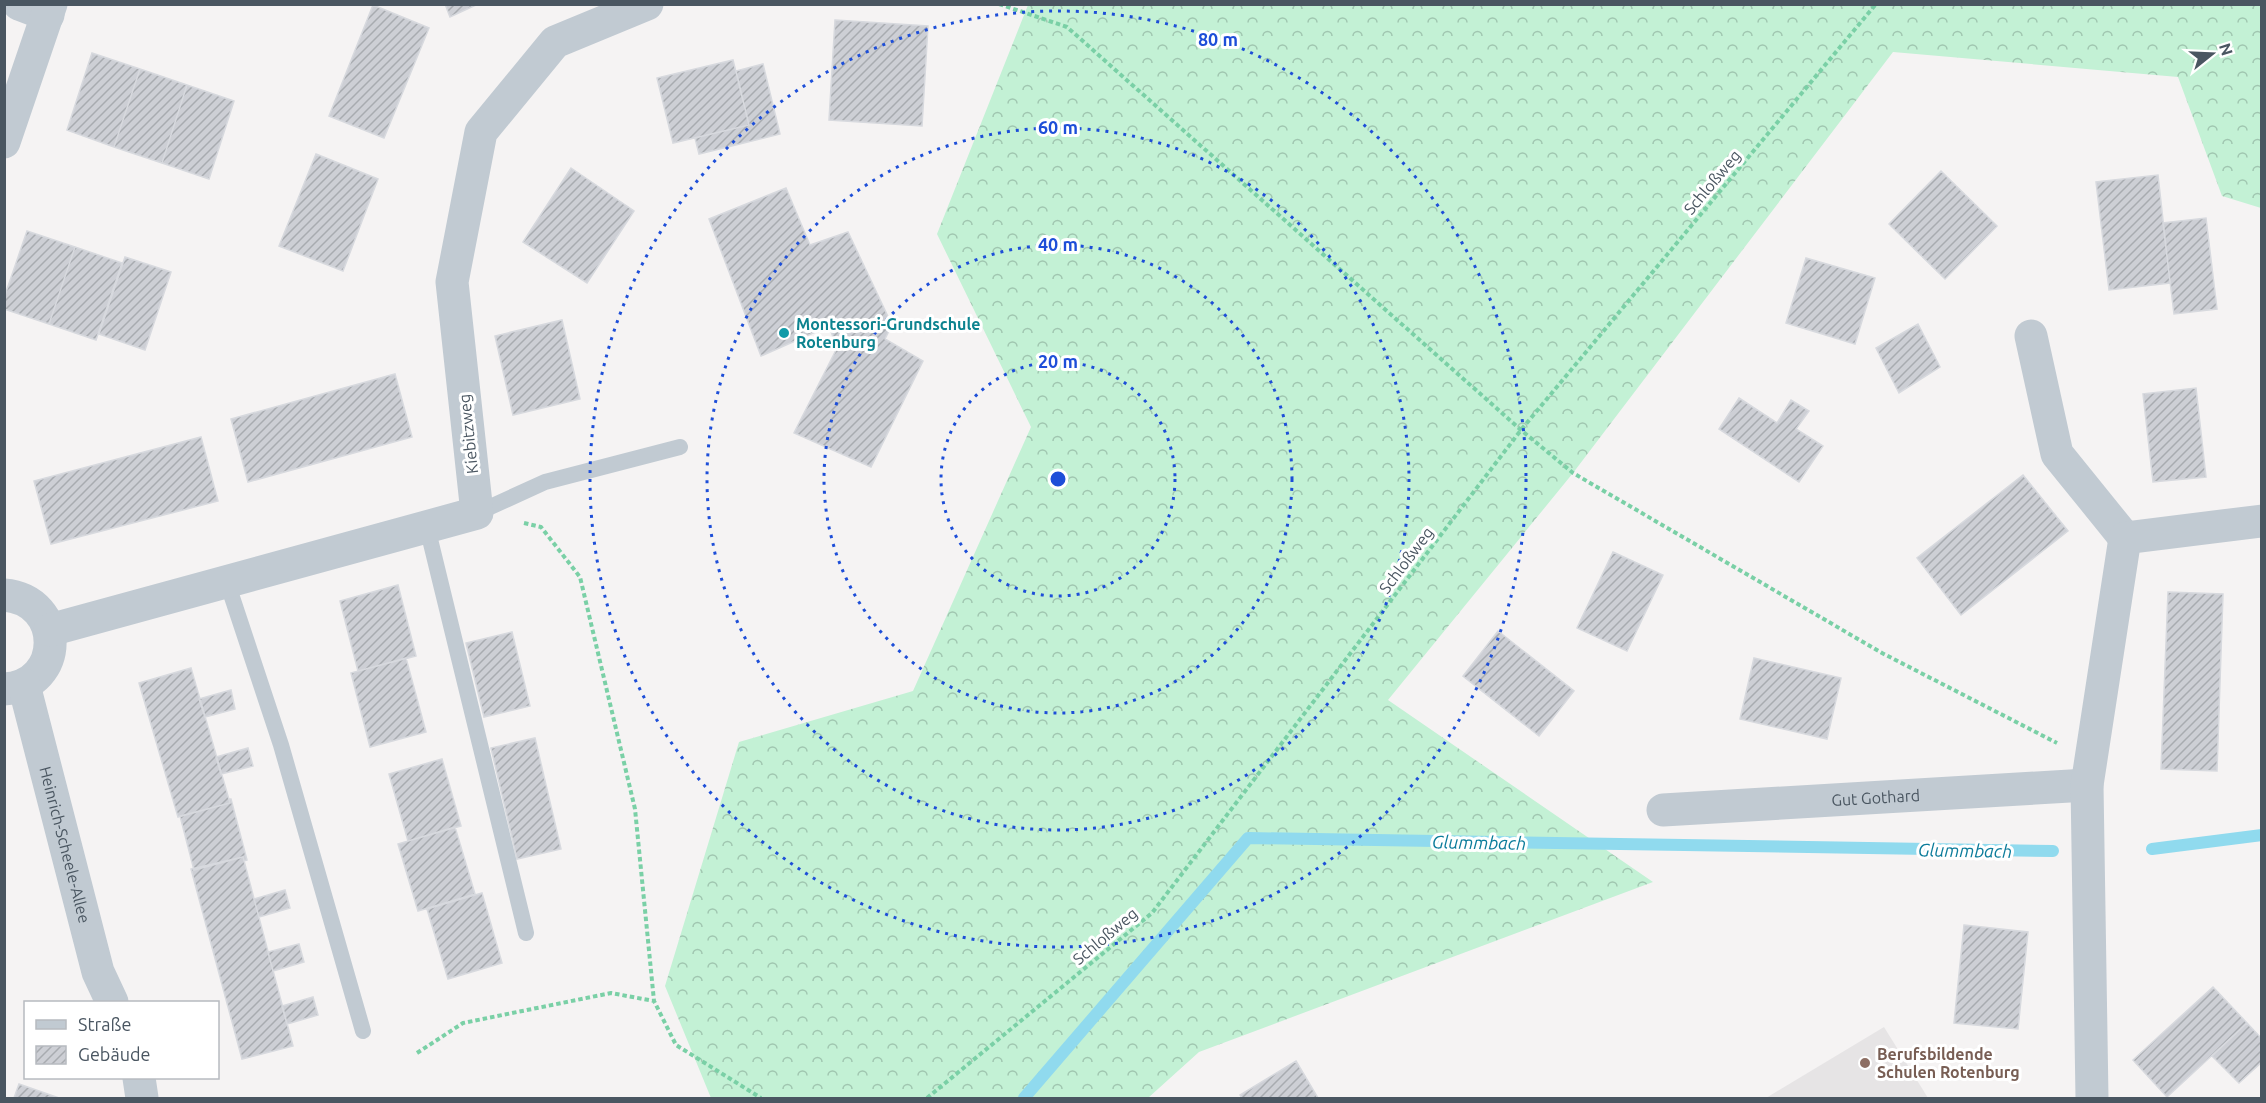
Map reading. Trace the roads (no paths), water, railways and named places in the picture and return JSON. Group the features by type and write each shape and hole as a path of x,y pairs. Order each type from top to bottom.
{"street":[{"name":"Kiebitzweg","path":"477,513 452,282 481,132 555,42 647,4"},
{"path":"4,142 39,8"},
{"path":"2031,336 2057,454 2126,538 2089,772 2092,1098"},
{"path":"4,595 13,595 28,601 44,615 50,630 477,513"},
{"path":"2126,538 2262,520"},
{"name":"Heinrich-Scheele-Allee","path":"50,630 51,645 47,661 37,676 14,687 99,972 112,1001"},
{"name":"Gut Gothard","path":"1663,810 2089,772"},
{"path":"140,1079 142,1098"}],"lane":[{"path":"477,513 545,482 680,447"},
{"path":"427,527 526,933"},
{"path":"227,582 281,745 363,1031"}],"waterway":[{"name":"Glummbach","path":"2152,849 2262,835"},
{"name":"Glummbach","path":"1024,1098 1248,838 2053,851"}],"place":[{"name":"Montessori-Grundschule Rotenburg","path":"784,333"},
{"name":"Berufsbildende Schulen Rotenburg","path":"1865,1063"}]}
